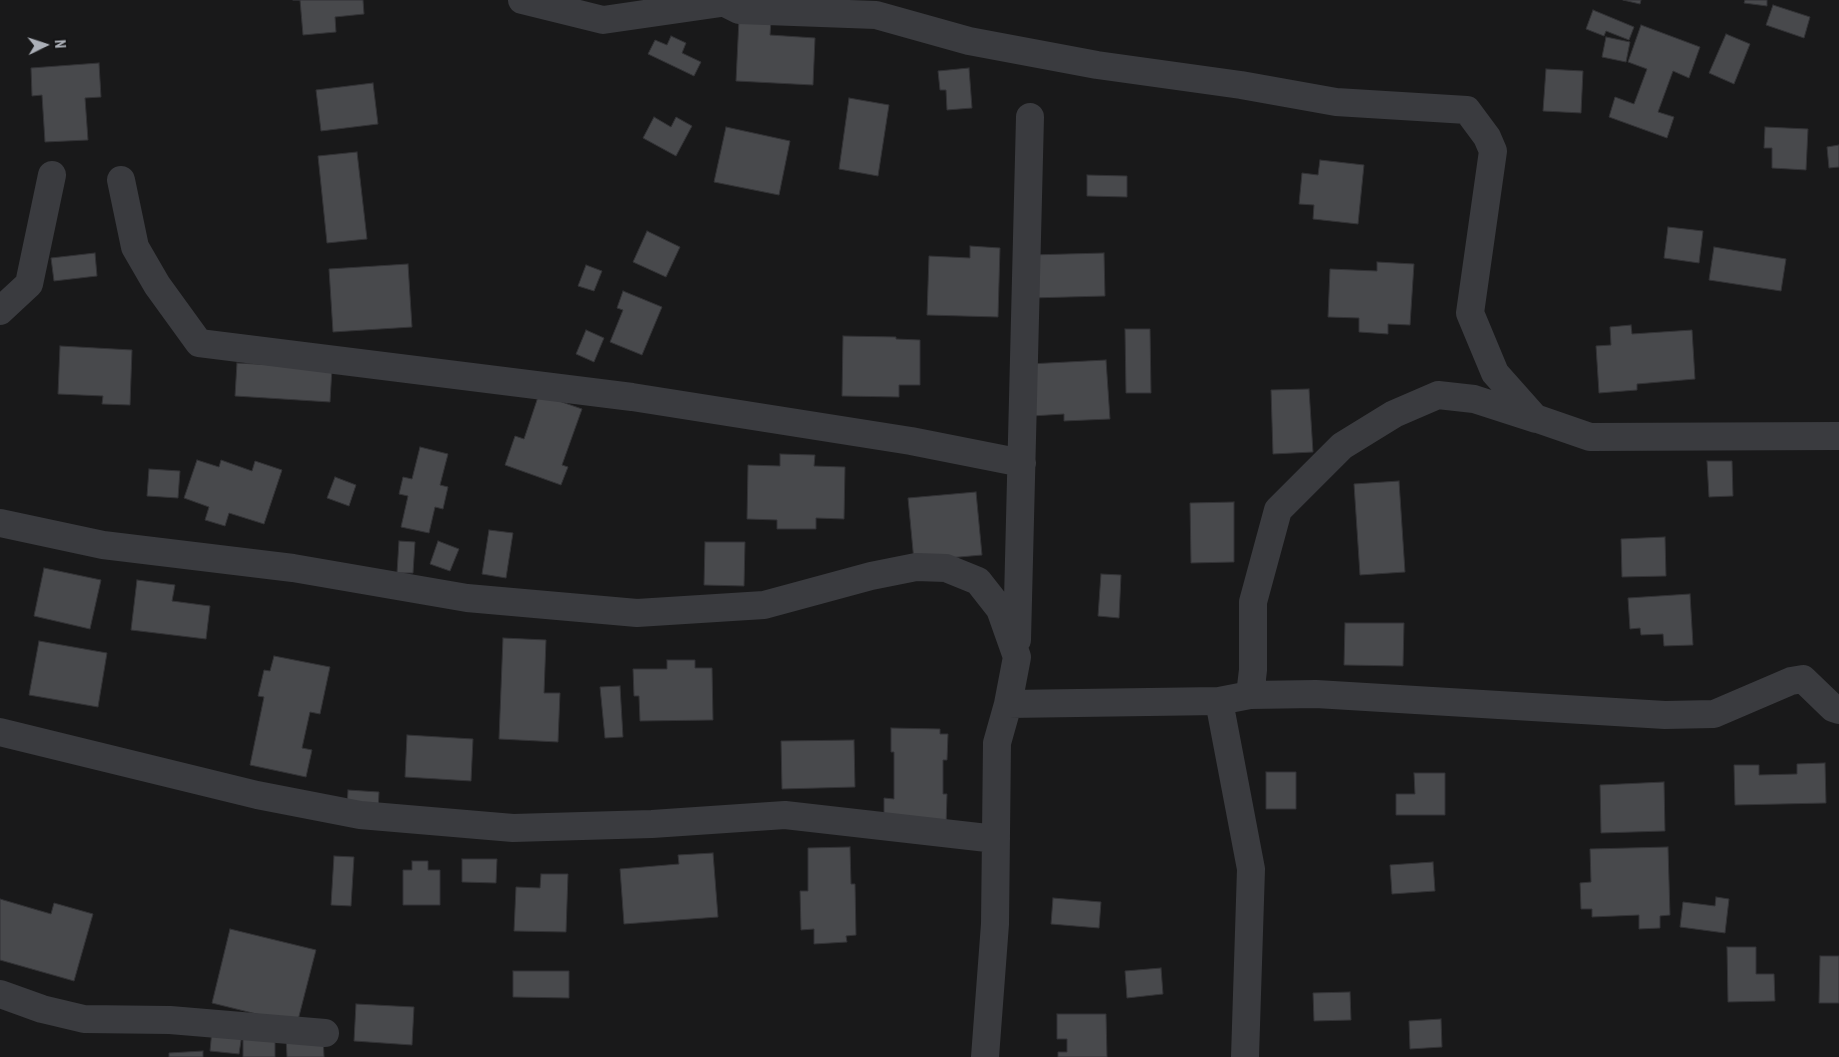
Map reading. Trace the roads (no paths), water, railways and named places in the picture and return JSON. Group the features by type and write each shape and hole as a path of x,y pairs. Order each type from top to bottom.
{"street":[{"path":"522,0 603,20 720,2 739,10 876,15 969,40 1098,65 1241,85 1336,102 1467,110 1487,137 1493,150 1470,313 1495,373 1536,418 1554,425"},
{"path":"985,1057 995,924 997,743 1008,704 1016,657 1030,117"},
{"path":"0,311 29,284 52,175"},
{"path":"121,180 135,247 157,284 199,343 632,397 911,441 1022,464"},
{"path":"1250,695 1253,670 1253,602 1278,510 1342,446 1394,414 1438,395 1474,399 1590,437 1839,436"},
{"path":"0,523 103,545 293,568 467,598 638,613 764,605 898,570 916,567 946,568 978,581 1000,609 1016,657"},
{"path":"1008,704 1219,701 1250,695 1316,694 1666,715 1714,714 1791,681 1803,679 1833,708 1839,710"},
{"path":"1219,701 1250,869 1245,1057"},
{"path":"0,732 257,795 360,815 513,828 652,824 785,815 996,839"},
{"path":"0,994 42,1009 84,1019 170,1020 325,1033"}]}
